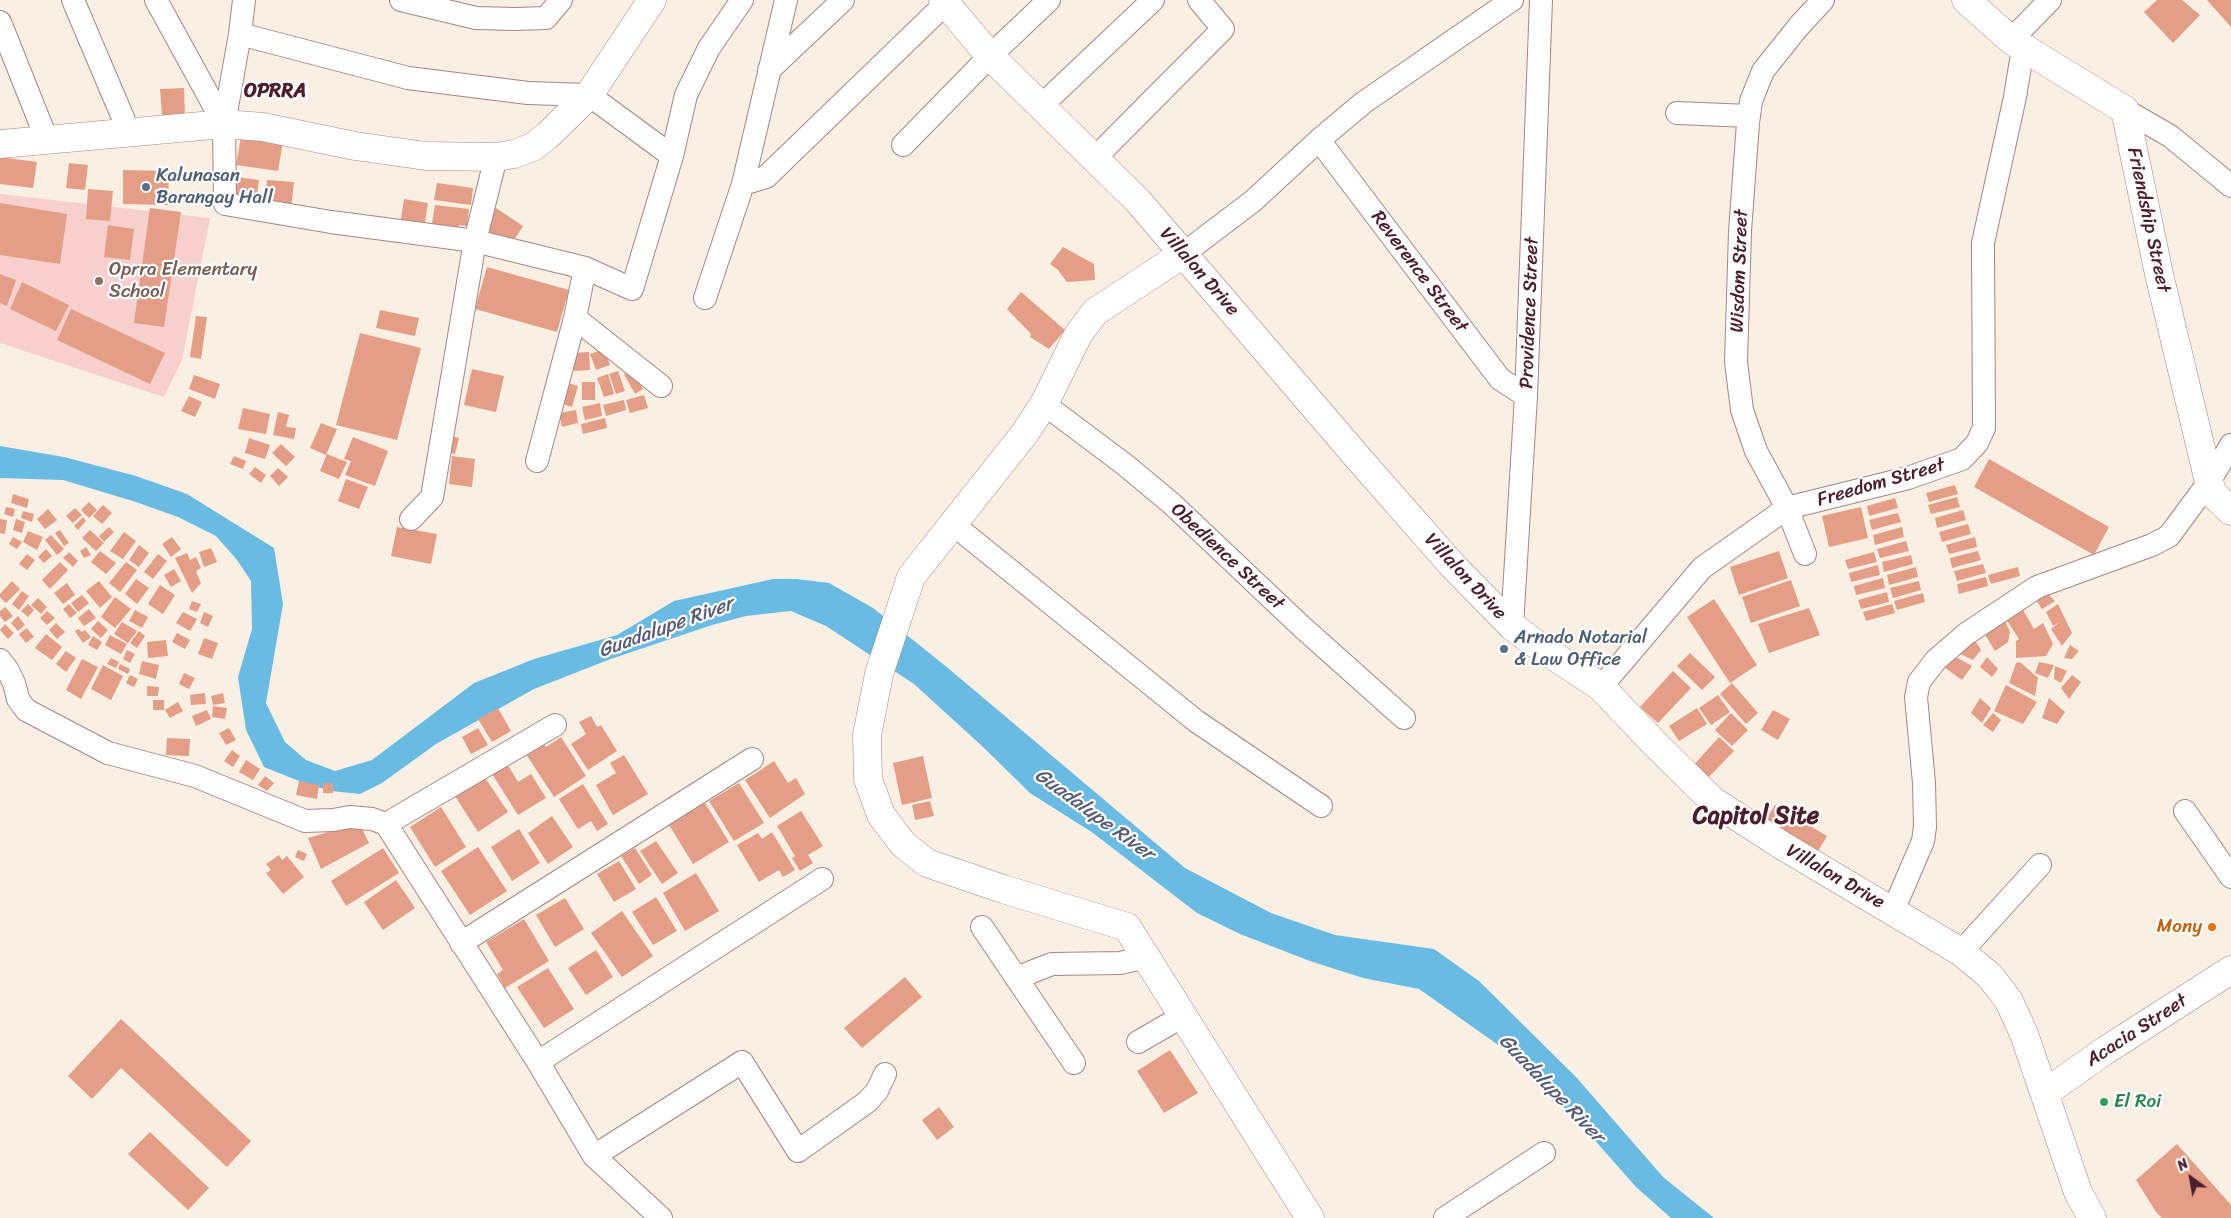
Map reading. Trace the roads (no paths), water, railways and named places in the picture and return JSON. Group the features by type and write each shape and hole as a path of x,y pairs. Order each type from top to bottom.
{"street":[{"path":"73,0 129,132"},
{"path":"156,0 224,124"},
{"path":"244,0 224,124 225,204 331,222 475,241 585,268 632,289 672,156 686,94 709,48 742,0"},
{"path":"401,0 481,9 515,19 546,18 561,0"},
{"path":"0,144 224,124 263,127 355,146 426,156 496,157 514,154 533,146 548,135 590,95 652,0"},
{"path":"705,298 742,184 786,0"},
{"path":"769,70 843,0"},
{"path":"903,145 990,56 1049,0"},
{"path":"1041,106 1153,0"},
{"path":"1095,158 1223,29 1199,0"},
{"path":"1300,1213 1183,1016 1127,928 927,863 903,844 881,814 868,779 867,735 879,674 911,577 1025,433 1044,404 1078,335 1095,312 1183,254 1253,201 1319,140 1363,103 1512,0"},
{"name":"Providence Street","path":"1512,626 1526,396 1541,0"},
{"name":"Wisdom Street","path":"1804,554 1787,508 1756,451 1742,410 1736,362 1740,231 1751,101 1762,71 1823,0"},
{"path":"1966,0 2017,44 2170,136 2231,186"},
{"path":"2017,44 2050,0"},
{"path":"742,184 766,177 947,1"},
{"name":"Villalon Drive","path":"947,1 990,56 1138,202 1428,537 1512,626 1537,645 1602,687 1713,802 1774,841 1961,952 1990,976 2009,1001 2024,1034 2078,1192 2092,1218"},
{"path":"0,22 47,140"},
{"path":"240,34 408,78 528,93 590,95 672,156"},
{"name":"Freedom Street","path":"1602,687 1702,568 1787,508 1908,478 1962,458 1977,443 1984,428 1984,243 2015,97 2017,44"},
{"name":"Friendship Street","path":"2125,110 2159,274 2209,482 2213,494 2231,511"},
{"path":"1677,113 1749,116"},
{"name":"Reverence Street","path":"1319,140 1500,379 1526,396"},
{"path":"411,520 432,497 475,241 496,157"},
{"path":"537,461 575,318 585,268"},
{"path":"575,318 661,386"},
{"name":"Obedience Street","path":"1044,404 1124,464 1171,503 1301,626 1404,718"},
{"path":"1893,911 1923,842 1925,827 1924,782 1916,697 1919,682 1936,660 1966,634 2037,586 2152,545 2169,536 2209,482 2231,445"},
{"path":"954,525 1196,721 1321,806"},
{"path":"0,660 7,669 14,683 18,699 26,710 108,754 188,774 305,822 350,817 372,819 386,824 538,1062 594,1156 660,1218"},
{"path":"386,824 555,725"},
{"path":"461,943 752,759"},
{"path":"2185,811 2231,877"},
{"path":"1961,952 2040,865"},
{"path":"538,1062 804,893 822,879"},
{"path":"982,927 1074,1063"},
{"path":"1016,978 1052,964 1120,962 1147,957"},
{"name":"Acacia Street","path":"2045,1093 2106,1050 2231,970"},
{"path":"1138,1042 1183,1016"},
{"path":"594,1156 742,1062 798,1151 867,1102 877,1091 885,1074"},
{"path":"1445,1218 1544,1153"}],"water":[{"name":"Guadalupe River","path":"0,446 64,457 136,476 187,494 274,548 283,604 266,703 285,742 306,760 335,771 372,760 474,683 534,659 617,635 674,601 773,579 797,579 829,583 873,608 948,668 1185,868 1271,913 1335,935 1434,949 1479,981 1577,1078 1663,1177 1714,1218 1671,1218 1636,1187 1518,1059 1419,989 1363,978 1310,961 1240,934 1197,913 1093,833 1030,793 914,684 826,626 791,611 746,616 712,625 608,660 534,689 436,744 382,783 360,794 332,791 309,785 264,767 246,730 238,677 252,629 251,581 237,560 216,536 178,517 136,502 63,480 0,478"}],"place":[{"name":"Kalunasan Barangay Hall","path":"146,187"},
{"name":"Oprra Elementary School","path":"99,281"},
{"name":"Arnado Notarial & Law Office","path":"1504,649"},
{"name":"Mony","path":"2212,927"},
{"name":"El Roi","path":"2104,1102"}],"district":[{"name":"OPRRA","path":"275,92"},
{"name":"Capitol Site","path":"1756,817"}]}
